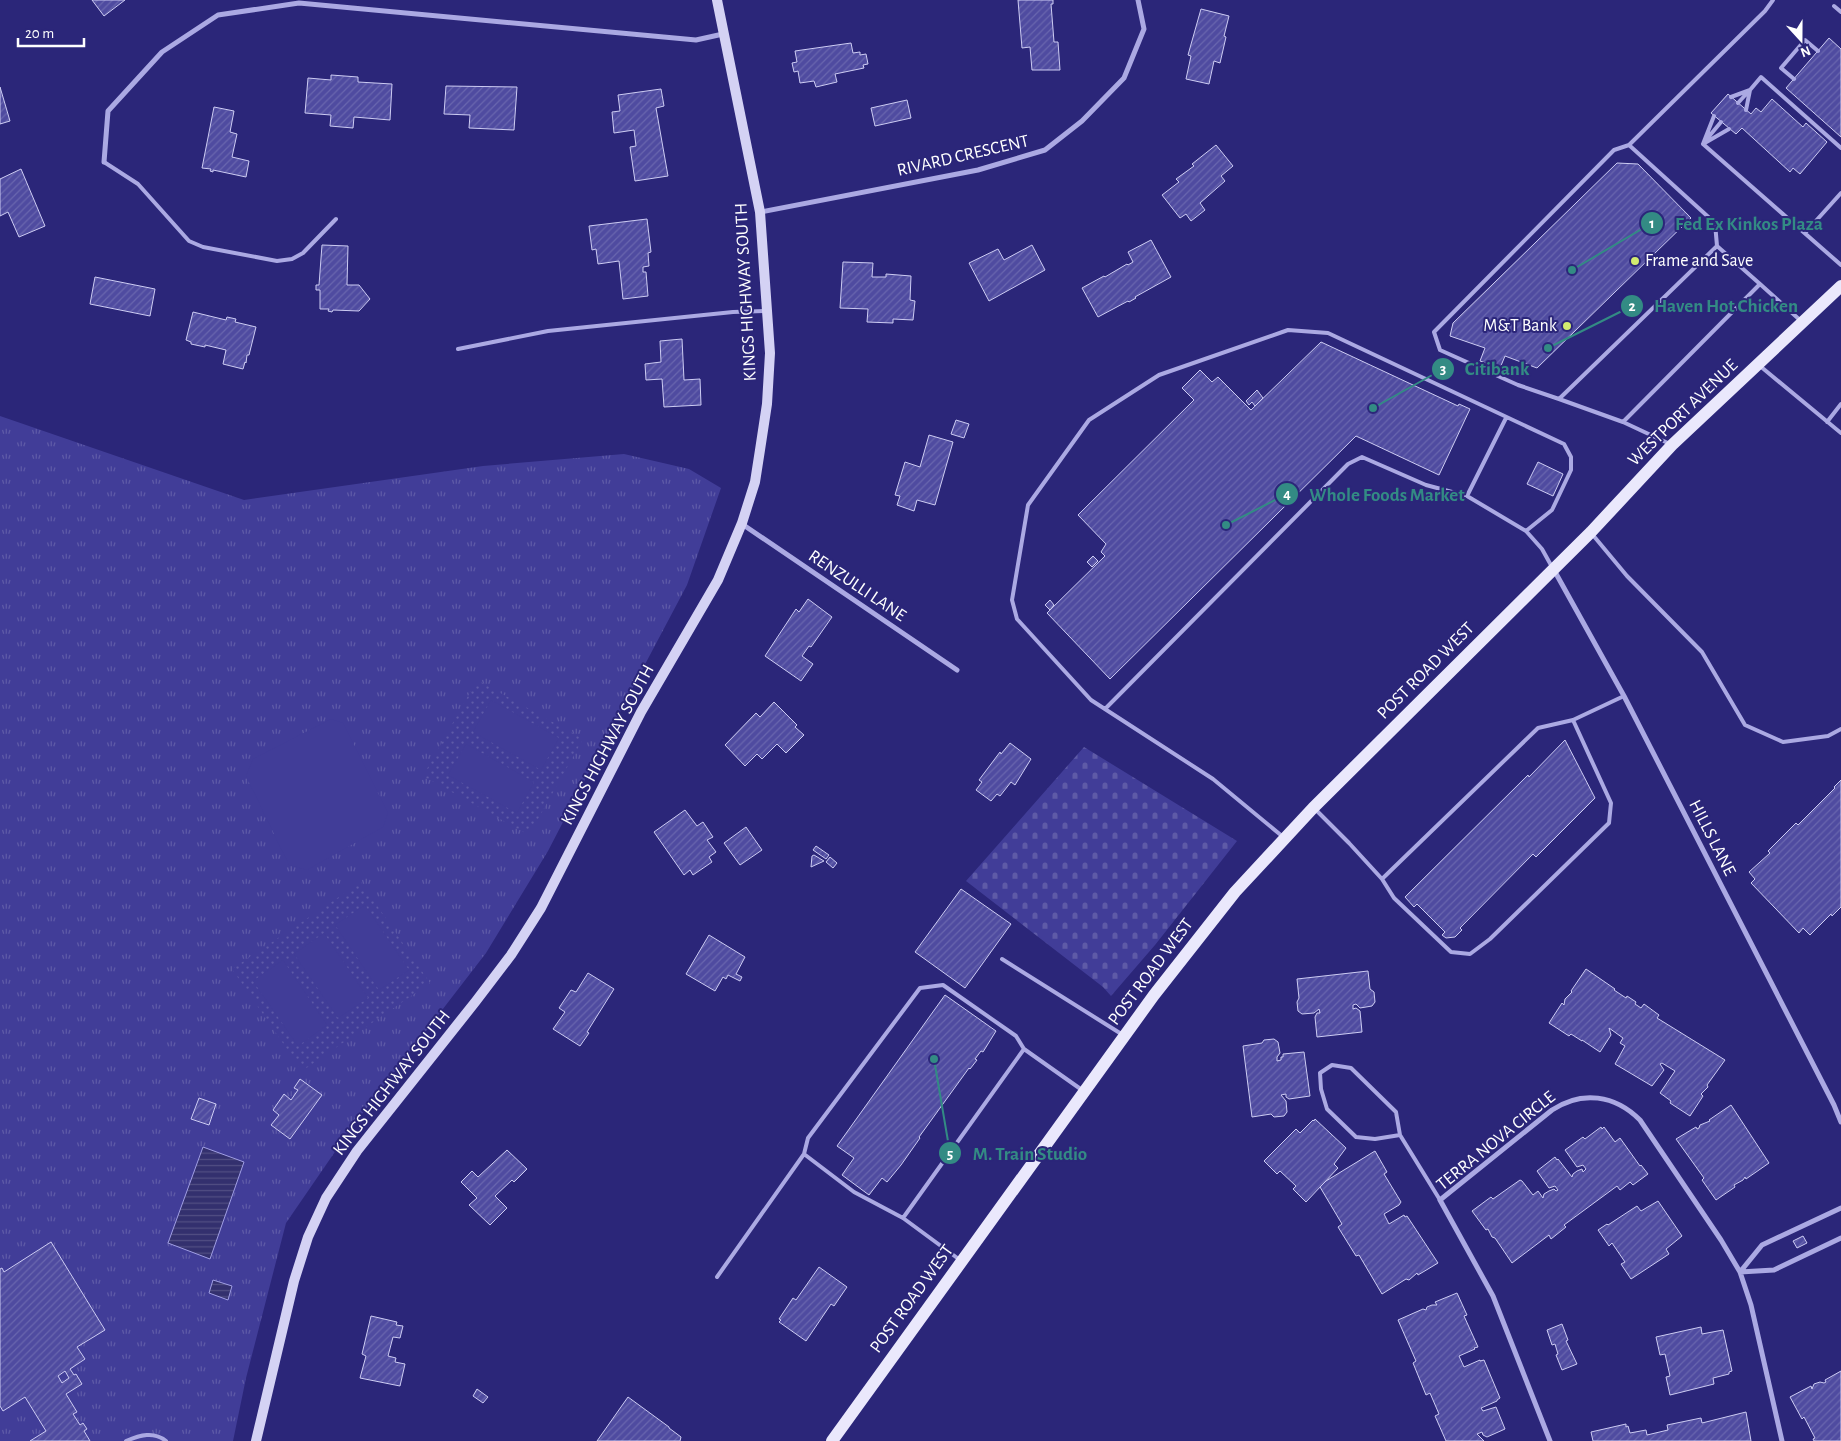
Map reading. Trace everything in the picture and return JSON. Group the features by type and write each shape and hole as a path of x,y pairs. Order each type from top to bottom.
{"main road":[{"name":"WESTPORT AVENUE","path":"1554,570 1672,445 1841,286"},
{"name":"POST ROAD WEST","path":"832,1441 1124,1036 1208,925 1284,837 1554,570"}],"street":[{"name":"KINGS HIGHWAY SOUTH","path":"256,1441 294,1281 308,1237 326,1198 357,1151 511,955 541,908 641,712 718,580 742,524 755,482 767,404 770,353 760,212 717,0"},
{"name":"RIVARD CRESCENT","path":"760,212 978,170 1045,150 1082,121 1124,78 1144,28 1138,0"},
{"path":"104,162 108,111 162,52 218,15 299,4 696,40 723,34"},
{"name":"RENZULLI LANE","path":"742,524 957,670"},
{"name":"HILLS LANE","path":"1554,570 1624,696 1841,1122"},
{"name":"TERRA NOVA CIRCLE","path":"1550,1441 1493,1296 1440,1200 1560,1104 1588,1097 1600,1097 1624,1106 1640,1120 1721,1240 1740,1272 1751,1305 1782,1441"},
{"path":"1740,1272 1762,1245 1841,1208"},
{"path":"1740,1272 1774,1270 1841,1238"}],"lane":[{"path":"1672,445 1623,422 1518,384 1440,350 1434,332 1614,150 1629,145 1765,11 1773,0"},
{"path":"1834,6 1841,12"},
{"path":"1794,79 1781,68 1806,40 1818,51"},
{"path":"1738,103 1761,77 1841,148"},
{"path":"1731,96 1750,90"},
{"path":"1746,110 1750,90"},
{"path":"1703,144 1714,116"},
{"path":"1703,144 1722,122"},
{"path":"1703,144 1729,129"},
{"path":"1703,144 1841,265"},
{"path":"1629,145 1715,223 1717,246 1802,322"},
{"path":"104,162 138,184 189,240 203,247 277,261 292,259 303,253 336,218"},
{"path":"1805,233 1841,193"},
{"path":"1559,399 1717,246"},
{"path":"1623,422 1760,284"},
{"path":"458,349 548,331 733,312 767,311"},
{"path":"1284,837 1213,779 1091,700 1017,619 1012,600 1028,505 1089,420 1159,374 1288,330 1328,333 1564,444 1572,457 1571,470 1552,510 1526,531"},
{"path":"1758,364 1841,433"},
{"path":"1827,422 1841,404"},
{"path":"1467,496 1506,418"},
{"path":"1104,709 1348,464 1362,457 1426,485 1467,496 1505,518 1526,531 1542,549 1554,570"},
{"path":"1591,532 1627,576 1702,652 1745,725 1782,742 1828,736 1841,729"},
{"path":"1382,879 1538,728 1573,720 1624,696"},
{"path":"1313,808 1382,879 1394,898 1451,952 1470,954 1490,939 1608,823 1611,803 1573,720"},
{"path":"1002,959 1124,1036"},
{"path":"717,1277 804,1154 808,1138 920,988 943,985 1016,1036 1024,1049 1084,1091"},
{"path":"903,1218 1024,1049"},
{"path":"1400,1135 1375,1139 1356,1137 1328,1109 1320,1089 1320,1073 1332,1065 1351,1068 1396,1112 1400,1135 1440,1200"},
{"path":"804,1154 854,1192 903,1218 962,1261"},
{"path":"126,1441 136,1437 155,1435 166,1441"}],"green space":[{"path":"0,416 244,500 483,466 624,454 689,469 721,488 687,585 548,851 486,953 352,1127 286,1223 246,1378 233,1441 0,1441"},
{"path":"477,680 583,739 529,835 423,776"},
{"path":"491,700 559,738 541,770 473,732"},
{"path":"331,719 343,723 388,813 383,827 307,870 289,865 246,776 253,759"},
{"path":"466,744 534,782 517,813 448,775"},
{"path":"1084,747 1237,841 1155,945 1111,996 1103,987 966,881"},
{"path":"361,882 430,983 302,1071 232,969"},
{"path":"365,905 409,970 379,990 335,925"},
{"path":"324,933 368,998 338,1018 294,954"},
{"path":"283,960 327,1025 298,1046 253,981"}],"shaded area":[{"path":"203,1147 244,1162 210,1259 168,1243"},
{"path":"213,1280 232,1286 228,1300 209,1293"}],"building":[{"path":"92,0 125,0 104,16"},
{"path":"1018,0 1053,0 1053,4 1051,4 1054,42 1058,42 1060,70 1032,70 1030,47 1022,48"},
{"path":"1201,9 1229,16 1220,63 1214,61 1209,84 1186,79 1191,56 1188,55"},
{"path":"1829,38 1841,49 1841,137 1786,88"},
{"path":"851,43 853,53 860,52 860,55 866,54 868,64 863,65 864,68 835,74 837,82 816,87 814,81 800,83 798,71 794,72 792,63 797,62 795,51"},
{"path":"331,75 358,77 358,82 392,84 390,120 354,117 353,128 330,126 331,115 305,113 308,78 331,80"},
{"path":"446,86 517,87 514,130 469,128 470,115 444,114"},
{"path":"0,87 10,121 0,124"},
{"path":"661,89 664,106 656,108 668,176 635,181 630,147 636,146 634,130 614,133 612,112 620,111 618,95"},
{"path":"1728,94 1751,114 1756,108 1761,112 1772,99 1803,127 1806,123 1827,142 1800,174 1793,168 1790,172 1742,128 1736,134 1711,113"},
{"path":"907,100 911,118 875,126 871,108"},
{"path":"214,107 234,111 230,132 237,134 232,157 249,161 246,177 213,170 213,172 210,171 211,169 202,168"},
{"path":"1216,145 1233,166 1221,176 1225,181 1200,203 1205,210 1191,221 1186,214 1180,218 1162,195 1179,182 1176,179 1194,166 1192,164"},
{"path":"1617,163 1638,164 1691,218 1537,368 1505,356 1500,368 1480,361 1485,348 1450,336 1453,323"},
{"path":"21,169 45,226 19,237 8,212 0,216 0,179"},
{"path":"647,219 651,252 648,253 649,266 643,267 643,272 646,272 648,296 623,299 619,261 598,264 596,249 592,250 589,226"},
{"path":"1151,240 1171,277 1129,302 1098,317 1082,288 1133,262 1128,252"},
{"path":"322,245 348,246 347,285 359,285 370,299 359,311 333,310 332,312 328,311 329,309 320,309 320,290 316,290 316,285 319,285"},
{"path":"1032,245 1045,270 989,301 969,263 998,249 1004,260"},
{"path":"843,262 873,263 872,277 886,277 886,274 911,276 910,300 915,301 913,320 893,319 893,323 867,322 868,309 840,308"},
{"path":"95,277 155,289 150,316 90,304"},
{"path":"193,312 226,320 227,317 236,319 235,322 256,327 249,355 247,355 243,369 223,364 226,350 191,344 191,342 186,340"},
{"path":"682,339 684,380 700,379 701,405 664,407 662,379 646,380 645,364 661,362 660,341"},
{"path":"1321,342 1458,406 1459,404 1470,409 1439,475 1356,436 1110,679 1047,613 1105,556 1101,552 1106,544 1078,515 1194,400 1182,388 1200,370 1212,382 1218,377 1251,410"},
{"path":"1257,390 1263,398 1255,406 1252,402 1249,405 1246,401"},
{"path":"956,420 969,424 964,438 951,434"},
{"path":"929,435 953,442 935,505 917,500 914,511 897,505 900,496 895,495 905,462 920,467"},
{"path":"1538,462 1563,474 1553,496 1527,484"},
{"path":"1093,556 1098,561 1092,567 1087,562"},
{"path":"808,599 832,617 811,647 809,646 802,656 813,664 801,681 765,656 796,609 799,612"},
{"path":"1050,600 1054,605 1050,610 1045,605"},
{"path":"774,702 797,725 795,727 804,735 786,753 777,744 762,759 757,754 745,766 725,745 756,713 760,717"},
{"path":"1565,740 1595,798 1536,857 1533,854 1460,928 1462,930 1455,937 1446,938 1442,935 1445,932 1417,904 1414,907 1405,897"},
{"path":"1010,743 1031,759 1015,785 1011,782 1000,796 997,794 991,801 976,790 982,782 979,780 1000,752 1001,754"},
{"path":"1841,780 1841,907 1832,916 1831,914 1810,935 1803,928 1799,933 1751,883 1755,879 1749,872"},
{"path":"685,810 697,826 703,822 713,837 707,840 716,852 709,857 712,862 693,875 690,870 684,875 654,832"},
{"path":"746,827 762,850 740,865 724,843"},
{"path":"816,846 829,855 826,859 813,850"},
{"path":"814,855 824,861 811,867 812,856"},
{"path":"830,857 837,863 833,868 826,862"},
{"path":"961,889 1011,924 965,988 915,952"},
{"path":"709,935 745,957 736,974 742,977 740,981 728,975 726,979 723,977 715,991 686,974"},
{"path":"1586,969 1626,998 1627,996 1636,1002 1635,1004 1641,1008 1644,1004 1659,1015 1657,1018 1725,1060 1707,1085 1708,1087 1701,1094 1703,1096 1690,1116 1670,1103 1671,1101 1660,1093 1675,1071 1662,1063 1660,1064 1664,1070 1652,1086 1615,1064 1625,1046 1620,1043 1623,1038 1609,1028 1611,1035 1600,1052 1582,1040 1571,1034 1569,1036 1549,1023 1562,1003 1564,1005 1565,999 1572,992"},
{"path":"1368,971 1370,989 1374,992 1375,1002 1372,1006 1360,1008 1356,1004 1353,1005 1353,1009 1356,1008 1360,1011 1362,1032 1317,1037 1315,1017 1317,1013 1320,1013 1319,1009 1314,1013 1302,1014 1298,1011 1297,979"},
{"path":"588,973 614,989 580,1046 553,1029 565,1012 559,1008 571,990 576,992"},
{"path":"945,995 996,1031 983,1052 981,1051 975,1059 977,1060 969,1068 919,1137 901,1165 887,1182 882,1178 869,1195 842,1175 854,1158 837,1146"},
{"path":"1274,1039 1278,1042 1280,1053 1277,1061 1281,1060 1283,1054 1304,1052 1310,1096 1289,1099 1286,1097 1286,1094 1281,1095 1286,1101 1287,1112 1284,1116 1274,1117 1271,1114 1252,1117 1243,1046"},
{"path":"300,1079 322,1095 290,1139 271,1125 279,1115 273,1110 284,1094 291,1100 298,1090 294,1088"},
{"path":"199,1098 216,1104 209,1125 191,1119"},
{"path":"1731,1105 1769,1163 1746,1179 1745,1177 1734,1185 1735,1187 1716,1200 1702,1180 1704,1178 1676,1139 1696,1127 1697,1129 1699,1128 1700,1125 1710,1121"},
{"path":"1315,1119 1346,1148 1334,1164 1338,1168 1306,1202 1293,1189 1296,1186 1280,1171 1277,1174 1264,1161 1296,1129 1300,1133"},
{"path":"1601,1127 1602,1129 1604,1127 1615,1142 1620,1138 1648,1174 1633,1185 1630,1182 1620,1190 1617,1186 1564,1225 1566,1227 1551,1239 1549,1235 1512,1263 1495,1238 1492,1237 1488,1229 1486,1230 1472,1211 1520,1180 1533,1195 1538,1191 1543,1198 1544,1194 1549,1191 1558,1190 1555,1186 1549,1188 1537,1171 1555,1157 1572,1177 1577,1171 1582,1169 1583,1172 1586,1169 1583,1165 1577,1167 1565,1150"},
{"path":"507,1150 527,1169 514,1182 512,1180 495,1196 507,1208 490,1225 469,1205 477,1198 461,1182 472,1171 478,1177"},
{"path":"1375,1151 1387,1172 1384,1174 1401,1202 1384,1214 1389,1224 1404,1215 1405,1217 1407,1216 1438,1263 1382,1294 1359,1255 1356,1256 1338,1227 1342,1224 1320,1187 1326,1181"},
{"path":"1658,1201 1682,1236 1666,1249 1669,1254 1631,1279 1621,1264 1625,1262 1612,1243 1609,1246 1598,1230 1637,1206 1641,1211"},
{"path":"1803,1236 1807,1243 1797,1248 1793,1241"},
{"path":"51,1242 105,1330 77,1347 85,1359 70,1369 74,1375 76,1374 82,1384 66,1394 77,1412 73,1414 80,1425 83,1423 87,1429 84,1431 90,1441 30,1441 46,1431 25,1397 3,1411 0,1406 0,1269 2,1268 4,1272","holes":["65,1371 69,1378 62,1383 58,1376"]},
{"path":"819,1267 847,1287 834,1306 831,1304 806,1341 779,1322 781,1320 779,1319 793,1298 796,1300"},
{"path":"1457,1293 1467,1315 1464,1316 1478,1347 1459,1356 1464,1367 1484,1360 1500,1398 1481,1408 1483,1411 1496,1407 1505,1429 1487,1437 1482,1432 1477,1434 1484,1441 1446,1441 1435,1416 1439,1414 1430,1393 1426,1395 1413,1363 1416,1361 1398,1320 1423,1309 1426,1310 1427,1307 1432,1305 1437,1305 1435,1302"},
{"path":"371,1316 397,1322 396,1325 403,1326 400,1338 393,1337 388,1356 396,1358 395,1362 405,1364 400,1386 360,1378 366,1356 362,1354"},
{"path":"1562,1324 1568,1340 1566,1341 1577,1364 1562,1370 1556,1355 1558,1354 1555,1344 1552,1345 1547,1330"},
{"path":"1701,1327 1702,1334 1723,1330 1732,1371 1729,1374 1713,1378 1714,1384 1670,1395 1666,1377 1670,1376 1665,1354 1660,1355 1656,1337"},
{"path":"1841,1371 1841,1441 1814,1441 1813,1439 1815,1438 1804,1417 1802,1419 1790,1397 1811,1386 1812,1389 1814,1384 1826,1382 1825,1380"},
{"path":"477,1389 488,1397 483,1403 473,1396"},
{"path":"628,1397 681,1437 680,1441 597,1441"},
{"path":"1746,1412 1751,1441 1593,1441 1591,1432 1626,1424 1630,1433 1646,1430 1647,1435 1668,1430 1667,1425 1701,1418 1702,1423"}],"place":[{"name":"Frame and Save","path":"1635,261"},
{"name":"Fed Ex Kinkos Plaza","path":"1572,270"},
{"name":"M&T Bank","path":"1567,326"},
{"name":"Haven Hot Chicken","path":"1548,348"},
{"name":"Citibank","path":"1373,408"},
{"name":"Whole Foods Market","path":"1226,525"},
{"name":"M. Train Studio","path":"934,1059"}]}
